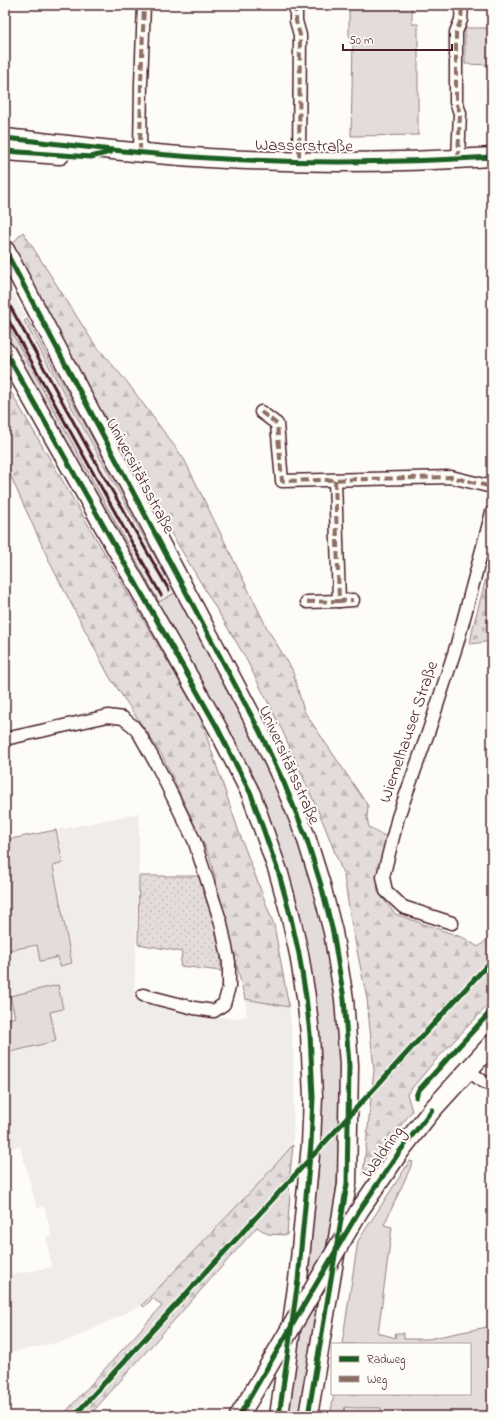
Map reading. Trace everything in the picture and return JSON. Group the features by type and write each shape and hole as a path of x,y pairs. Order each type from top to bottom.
{"main road":[{"name":"Wasserstraße","path":"5,138 191,157 299,161 406,161 492,157"},
{"name":"Wasserstraße","path":"5,152 91,157 116,150"},
{"path":"5,165 13,158 23,153"},
{"name":"Universitätsstraße","path":"5,250 262,737 284,783 306,837 331,925 344,999 349,1065 347,1184 308,1416"},
{"path":"5,351 217,727 250,794 279,874 290,914 299,954 306,997 311,1041 313,1098 311,1144 298,1280 279,1416"},
{"name":"Waldring","path":"239,1416 359,1212 400,1151 432,1110 492,1044"}],"street":[{"path":"140,152 144,5"},
{"path":"296,5 296,21 300,35 299,161"},
{"path":"458,159 460,113 456,102 456,32 461,20 462,5"},
{"path":"261,412 277,424 282,481 451,477 492,487"},
{"path":"335,480 339,600"},
{"name":"Wiemelhauser Straße","path":"452,923 403,907 386,891 383,877 398,817 428,733 457,644 492,512"},
{"path":"307,602 353,600"},
{"path":"5,738 108,716 123,718 140,734 159,769 194,840 208,882 221,923 229,962 229,987 224,1004 214,1011 194,1008 143,995"},
{"path":"468,1070 482,1081 492,1086"}],"shaded area":[{"path":"5,279 26,316 22,319 175,594 159,602 10,329 8,326 5,327"},
{"path":"139,813 134,997 194,1013 234,1019 247,1016 245,999 289,1007 292,1033 294,1081 293,1145 260,1182 142,1305 70,1340 8,1353 5,1342 5,1276 52,1267 46,1238 52,1236 44,1206 37,1208 20,1146 5,1150 5,1028 10,1051 15,1017 5,1020 5,952 37,946 40,961 58,957 60,966 73,963 54,866 64,864 58,830"},
{"path":"345,1407 353,1409 359,1407 381,1408 381,1416 343,1416"}],"green space":[{"path":"349,5 412,5 412,24 418,24 418,135 351,136 353,43 349,35"},
{"path":"465,28 492,28 492,65 465,64"},
{"path":"23,232 93,342 127,382 184,459 268,630 292,669 304,711 368,806 367,818 369,827 388,837 377,877 378,892 395,914 464,938 478,947 492,936 492,1001 433,1063 407,1094 412,1111 363,1175 374,1070 367,999 351,921 344,876 323,822 282,730 244,655 97,409 11,245"},
{"path":"27,319 196,627 247,726 288,812 311,877 331,960 341,1055 341,1135 333,1224 301,1416 286,1416 318,1177 322,1100 320,1050 311,974 282,859 5,334 5,331 10,329 159,602 175,593 24,321"},
{"path":"5,382 200,717 241,838 274,925 289,1007 245,999 210,858 162,755 109,676 51,565 5,464"},
{"path":"492,556 492,641 470,644 473,627"},
{"path":"56,830 63,863 53,866 72,963 60,966 58,957 40,961 37,945 5,951 5,840"},
{"path":"139,876 202,876 220,940 221,971 180,966 182,952 138,944"},
{"path":"58,985 63,1009 50,1012 56,1041 10,1052 5,1028 5,1020 15,1017 10,996"},
{"path":"293,1145 290,1174 283,1182 289,1189 290,1194 287,1235 268,1234 257,1227 89,1416 62,1416 162,1306 153,1298 144,1307 142,1305 260,1182"},
{"path":"410,1161 413,1162 384,1225 392,1227 378,1333 396,1338 395,1333 404,1333 404,1339 428,1339 492,1326 492,1416 381,1416 381,1408 345,1407 343,1416 330,1416 334,1395 471,1395 471,1343 342,1343 358,1241"}],"railway":[{"path":"5,297 91,454 169,590"},
{"path":"5,314 161,595"}],"marked path":[{"path":"140,152 144,5"},
{"path":"296,5 296,21 300,35 299,161"},
{"path":"458,159 460,113 456,102 456,32 461,20 462,5"},
{"path":"261,412 277,424 282,481 451,477 492,487"},
{"path":"335,480 339,601 353,600"},
{"path":"307,602 339,601"}],"cycle path":[{"path":"5,138 137,152 240,160 366,162 492,157"},
{"path":"5,151 91,157 110,152"},
{"path":"5,250 259,730 284,783 306,837 321,885 333,932 344,999 349,1065 347,1184 308,1416"},
{"path":"5,351 217,727 251,794 279,874 290,914 299,954 306,997 310,1034 313,1097 311,1144 298,1280 279,1416"},
{"path":"74,1416 492,960"},
{"path":"416,1097 418,1091 492,1010"},
{"path":"239,1416 359,1211 400,1151 432,1110"}]}
